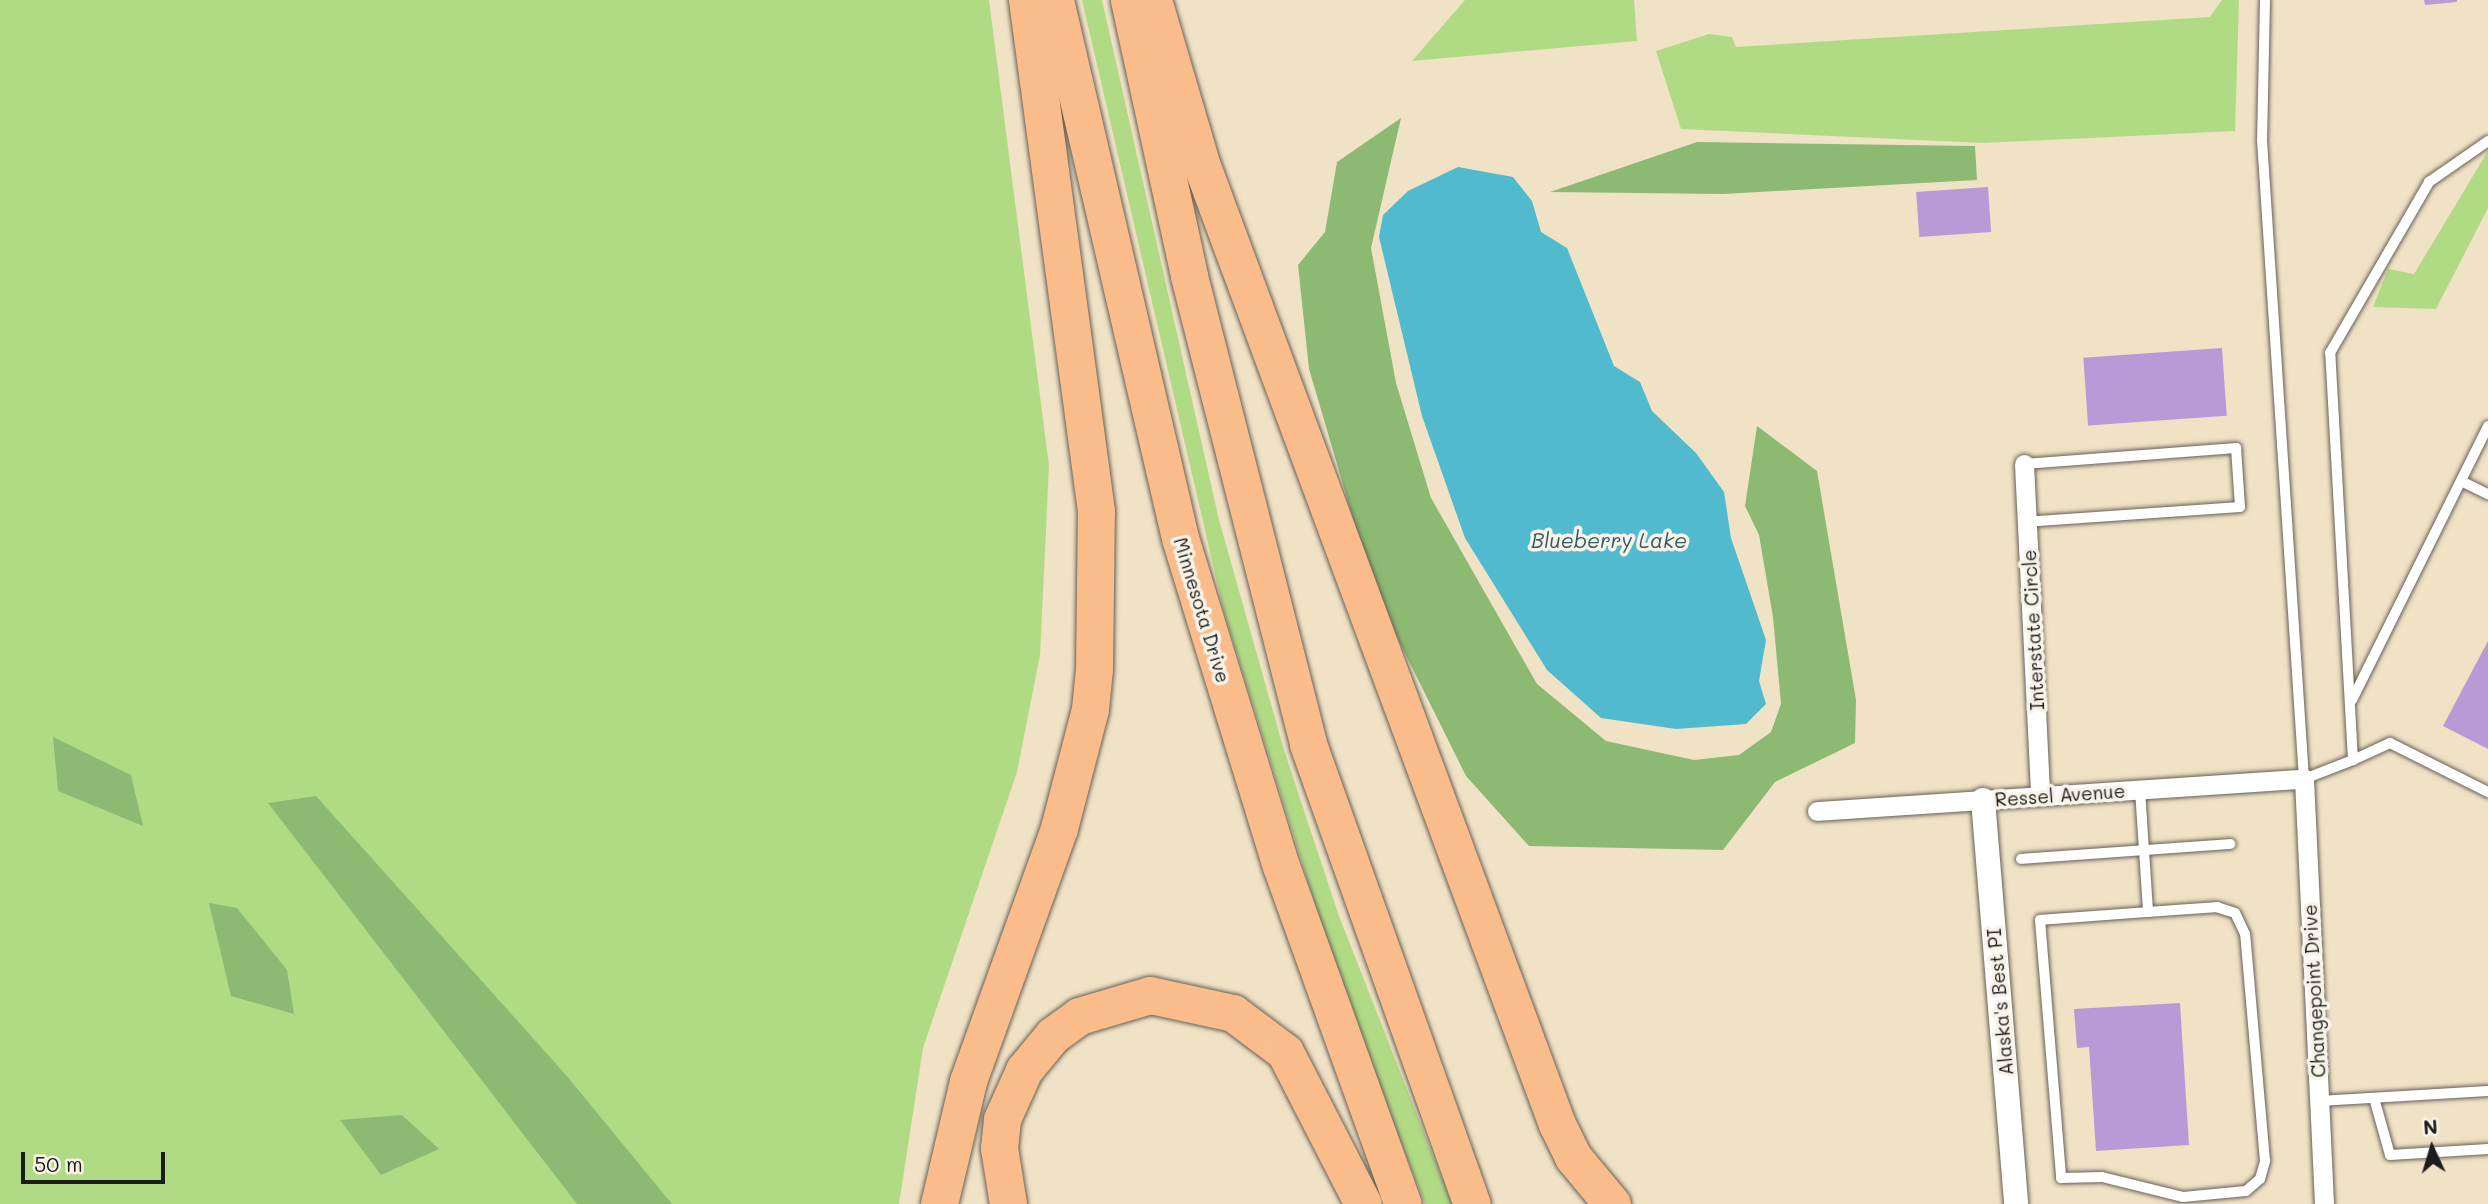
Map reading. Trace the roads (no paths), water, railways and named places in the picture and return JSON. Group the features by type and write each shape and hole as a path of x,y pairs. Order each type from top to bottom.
{"highway":[{"path":"944,1197 968,1081 1059,828 1090,709 1094,669 1096,511 1027,0"},
{"name":"Minnesota Drive","path":"1055,0 1180,538 1281,866 1403,1204"},
{"path":"1129,0 1189,276 1308,744 1472,1204"},
{"path":"1153,0 1202,166 1557,1124 1573,1157 1612,1204"},
{"path":"1008,1204 999,1148 1002,1119 1037,1052 1079,1016 1150,995 1233,1013 1285,1052 1363,1204"}],"street":[{"name":"Interstate Circle","path":"2024,464 2040,796"},
{"name":"Ressel Avenue","path":"1817,811 2304,779"},
{"name":"Changepoint Drive","path":"2304,779 2325,1204"},
{"name":"Alaska's Best PI","path":"1983,800 2016,1204"}],"lane":[{"path":"2265,0 2262,139 2304,779 2390,743 2488,792"},
{"path":"2353,760 2352,700 2330,353 2429,182 2488,141"},
{"path":"2352,700 2488,426"},
{"path":"2024,464 2236,448 2240,495 2240,507 2028,522"},
{"path":"2461,481 2488,494"},
{"path":"2140,790 2148,912"},
{"path":"2021,859 2230,844"},
{"path":"2217,907 2235,913 2245,933 2265,1161 2260,1179 2246,1191 2183,1198 2102,1177 2061,1178 2040,920 2148,912 2217,907"},
{"path":"2319,1101 2488,1090"},
{"path":"2374,1098 2390,1155 2488,1149"}],"water":[{"name":"Blueberry Lake","path":"1458,167 1513,177 1532,201 1541,232 1567,248 1614,366 1640,382 1652,411 1696,453 1724,492 1731,538 1766,640 1759,681 1766,704 1746,724 1676,729 1601,718 1547,670 1465,538 1422,416 1379,237 1383,215 1408,191"}]}
